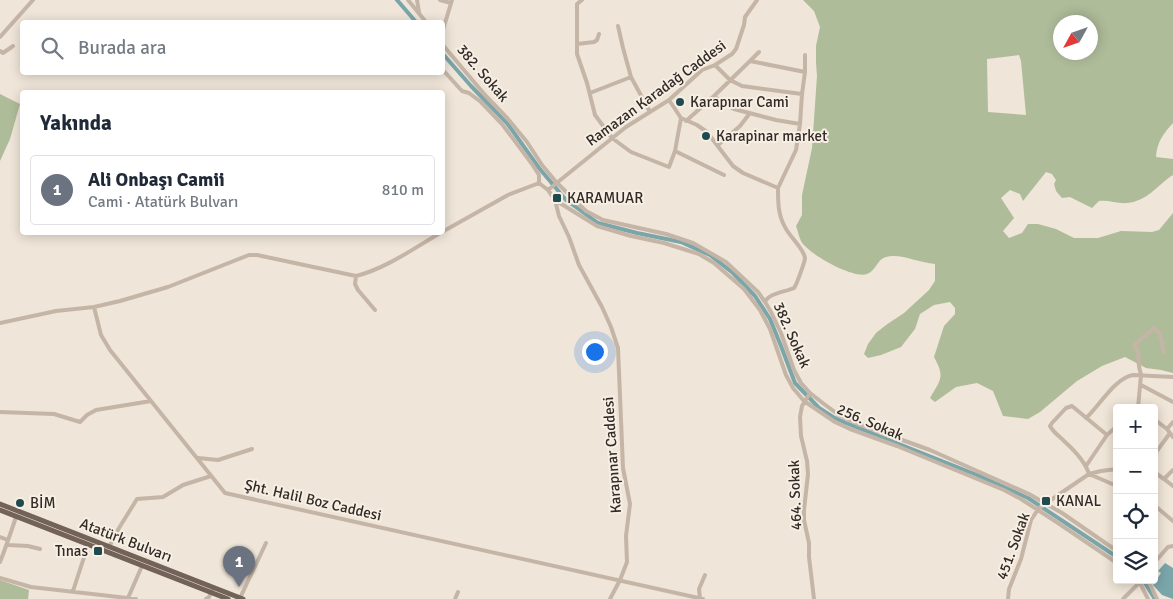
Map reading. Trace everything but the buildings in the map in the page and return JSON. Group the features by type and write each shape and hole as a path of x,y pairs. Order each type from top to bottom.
{"main road":[{"name":"Atatürk Bulvarı","path":"0,504 213,590 228,599"},
{"name":"Atatürk Bulvarı","path":"0,510 142,566 242,598"}],"street":[{"path":"0,37 34,0"},
{"path":"408,0 424,20"},
{"path":"417,0 419,14"},
{"path":"440,0 452,1 445,23"},
{"path":"571,0 577,4"},
{"path":"577,4 582,0"},
{"name":"Ramazan Karadağ Caddesi","path":"549,189 626,127 669,100 702,70 715,65 732,54 736,49 745,17 757,0"},
{"path":"577,4 577,54 588,83 595,115 612,138 631,152 669,167 675,151 680,118"},
{"path":"618,26 631,77 650,112"},
{"path":"577,44 594,42 599,34"},
{"path":"0,51 3,53 13,46"},
{"name":"382. Sokak","path":"445,48 508,119 557,183 586,211 603,220 666,234 693,243 726,262 758,292 771,312 781,333 794,370 801,383 824,404 858,424 930,450 1029,494 1041,507 1062,513 1113,549"},
{"path":"686,121 759,52"},
{"path":"765,302 766,298 770,296 794,288 805,258 785,229 780,217 778,188 796,150 805,72 805,55"},
{"path":"750,61 805,72"},
{"path":"715,65 730,80 742,86 802,94"},
{"path":"445,72 462,91 469,93 481,102 502,124 539,175 539,183 508,195 445,230"},
{"path":"590,93 631,77"},
{"path":"714,96 734,109 800,124"},
{"path":"669,100 680,118 703,128 718,145 732,166 743,174 778,188"},
{"path":"718,145 740,126 750,113"},
{"path":"675,151 724,175"},
{"name":"256. Sokak","path":"539,183 549,189 554,200 597,226 682,248 699,254 714,263 744,289 760,310 770,329 786,375 793,388 805,400 835,422 994,485 1041,507 1058,523 1113,560"},
{"name":"Karapınar Caddesi","path":"554,200 579,265 611,326 618,348 623,468 630,504 626,536 627,562 610,599"},
{"path":"0,323 56,311 94,307 120,301 168,287 249,255 257,255 356,276 370,272 396,259 437,235"},
{"path":"356,276 354,284 376,310"},
{"name":"Şht. Halil Boz Caddesi","path":"94,307 101,335 110,350 225,493 702,599"},
{"path":"1139,404 1142,375 1135,344 1154,328 1160,334 1164,352"},
{"path":"1086,418 1123,378 1133,374 1173,377"},
{"path":"1141,385 1173,402"},
{"name":"464. Sokak","path":"810,393 802,406 800,417 801,436 808,474 804,520 809,543 814,599"},
{"path":"0,412 54,414 80,422 96,410 151,401"},
{"path":"1107,435 1072,406 1069,406 1050,426 1086,466 1089,474 1113,485"},
{"path":"1158,422 1169,431 1173,438"},
{"path":"1158,449 1173,422"},
{"path":"1086,466 1107,435 1113,430"},
{"path":"198,458 218,460 252,449"},
{"path":"1041,507 1089,474 1113,470"},
{"path":"1164,479 1173,470"},
{"path":"1158,475 1173,486"},
{"path":"109,548 119,528 138,499 164,497 183,485 211,476"},
{"name":"451. Sokak","path":"1008,599 1009,590 1021,559 1031,520 1041,507"},
{"path":"1158,508 1173,521"},
{"path":"0,562 16,517"},
{"path":"0,537 8,542 40,549"},
{"path":"242,598 266,543"},
{"path":"73,591 88,545"},
{"path":"1158,558 1168,547 1173,546"},
{"path":"128,598 142,566"},
{"path":"702,599 700,589 705,575"},
{"path":"0,578 31,587 136,599"},
{"path":"1122,599 1137,584"},
{"path":"1141,584 1148,599"},
{"path":"1150,584 1157,599"},
{"path":"206,599 213,590"},
{"path":"455,599 458,592"}],"green space":[{"path":"803,0 1173,0 1173,123 1161,138 1156,157 1173,159 1173,175 1152,192 1134,202 1099,201 1092,208 1070,197 1062,198 1056,191 1054,184 1056,180 1052,174 1046,172 1023,201 1020,194 1010,190 1001,198 1014,218 1003,231 1009,238 1022,233 1028,224 1038,224 1056,229 1074,238 1098,238 1121,231 1152,232 1159,230 1173,213 1173,373 1146,368 1125,357 1102,366 1077,381 1040,412 1028,419 1003,416 993,391 977,383 956,387 935,402 930,398 939,382 940,369 934,357 944,326 955,314 955,308 950,302 934,305 920,314 915,329 901,347 868,358 864,354 876,333 904,313 929,290 935,281 935,264 891,256 880,260 867,274 860,275 831,264 812,252 801,241 796,226 802,215 802,195 812,148 817,76 816,46 820,27 814,11","holes":["1019,55 1026,115 988,112 987,59"]},
{"path":"0,94 20,104 10,139 0,161"},
{"path":"0,580 29,590 28,599 0,599"}],"water":[{"path":"1165,563 1173,568 1173,599 1162,595 1153,585 1158,584 1158,578 1161,573 1158,571"}],"waterway":[{"path":"397,0 414,20"},
{"path":"445,56 507,123 539,168 566,200 598,223 681,242 710,255 733,273 755,296 770,319 795,383 819,408 846,423 977,475 1028,498 1113,554"},
{"path":"1146,584 1155,599"}],"place":[{"name":"Karapınar Cami","path":"680,102"},
{"name":"Karapinar market","path":"706,136"},
{"name":"KARAMUAR","path":"557,198"},
{"name":"KANAL","path":"1046,501"},
{"name":"BİM","path":"20,503"},
{"name":"Tınas","path":"98,551"},
{"name":"Ali Onbaşı Camii","path":"239,587"}]}
